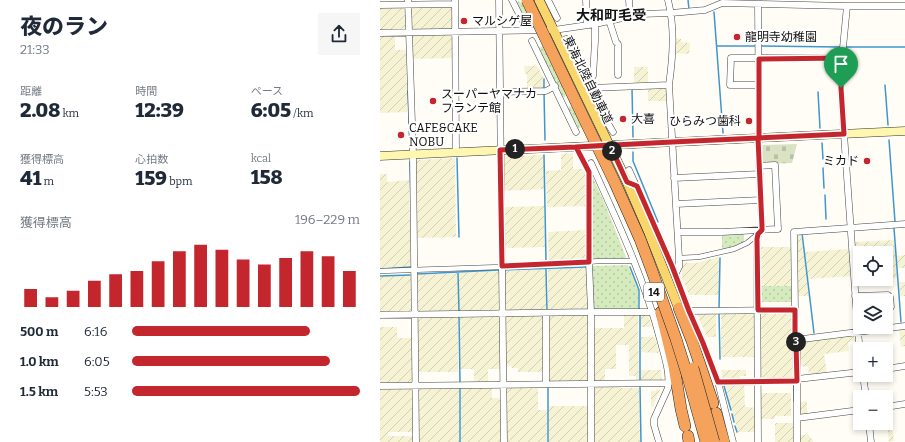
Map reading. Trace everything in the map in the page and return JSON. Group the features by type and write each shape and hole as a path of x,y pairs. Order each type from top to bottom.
{"highway":[{"path":"527,0 606,163 640,240 678,346 706,442"},
{"name":"東海北陸自動車道","path":"535,0 621,179 647,237 672,303 695,372 714,442"},
{"path":"684,309 692,341 715,408 724,442"},
{"path":"657,312 674,366 681,409 688,435"}],"main road":[{"name":"14","path":"522,0 537,30 567,103 593,146 635,239 657,312 689,399 701,442"},
{"name":"14","path":"539,0 554,30 589,89 610,145 684,309 718,442"},
{"path":"380,156 905,131"}],"street":[{"path":"499,0 504,442"},
{"path":"512,0 523,22"},
{"path":"548,0 557,18"},
{"path":"586,0 587,25"},
{"path":"629,0 630,16"},
{"path":"668,0 671,13 673,40 669,85 679,258 679,267 675,274"},
{"path":"408,2 413,154 416,442"},
{"path":"380,5 408,2 455,2 456,152"},
{"path":"380,33 554,30 595,24 640,14 705,10 722,4 739,2 758,4 796,2 847,6 869,3 905,6"},
{"path":"758,4 758,138 761,200 760,232 757,239 758,442"},
{"path":"847,6 841,88 855,294"},
{"path":"609,20 618,44 618,75"},
{"path":"589,89 593,76 595,24"},
{"path":"566,39 589,89 613,132"},
{"path":"532,41 554,86 567,103 576,132"},
{"path":"759,85 730,84 730,58 842,58"},
{"path":"589,89 669,85"},
{"path":"500,92 546,91 554,86"},
{"path":"576,147 614,209 657,312 669,376 668,388 654,419 658,442"},
{"path":"591,163 589,262 591,312 591,442"},
{"path":"678,232 760,232 778,228 775,165 759,166"},
{"path":"630,170 675,274 684,309 703,343 718,382 733,442"},
{"path":"674,178 760,174"},
{"path":"627,182 637,186"},
{"path":"676,204 761,200"},
{"path":"798,442 794,232 905,224"},
{"path":"679,258 699,257 734,249 747,243 760,232"},
{"path":"380,271 631,261"},
{"path":"684,309 795,310"},
{"path":"380,315 657,312"},
{"path":"546,313 546,384"},
{"path":"893,328 905,326"},
{"path":"795,340 853,333"},
{"path":"893,367 905,366"},
{"path":"718,382 797,380 853,373"},
{"path":"380,386 669,383"},
{"path":"893,406 905,404"},
{"path":"797,418 853,411"},
{"path":"870,430 871,442"}],"shaded area":[{"path":"452,5 452,29 413,30 411,28 410,6"},
{"path":"380,6 405,6 405,30 380,30"},
{"path":"453,34 454,58 413,59 412,37 415,35"},
{"path":"380,35 395,35 395,50 406,50 408,112 380,113"},
{"path":"674,38 681,39 681,42 690,43 689,54 673,53"},
{"path":"524,66 537,66 544,78 544,90 527,90 527,74 525,74"},
{"path":"634,67 648,67 648,84 634,85"},
{"path":"667,86 668,101 648,101 648,87"},
{"path":"573,153 573,169 586,169 587,206 547,207 546,171 561,170 561,154"},
{"path":"544,155 544,189 502,191 504,156"},
{"path":"455,158 456,237 417,238 416,160"},
{"path":"380,174 387,174 387,182 409,180 411,267 380,268"},
{"path":"544,206 545,247 503,248 503,207"},
{"path":"587,230 588,260 549,263 548,232"},
{"path":"795,234 801,234 809,296 796,296"},
{"path":"894,240 897,278 893,278 893,246 853,246 853,242"},
{"path":"758,247 791,247 792,286 759,286"},
{"path":"850,249 852,276 808,279 805,252"},
{"path":"905,255 905,268 898,268 897,256"},
{"path":"719,257 720,295 689,295 682,278 682,263 696,263"},
{"path":"588,268 589,310 548,311 548,269"},
{"path":"546,269 546,311 505,312 503,271"},
{"path":"500,271 501,310 499,312 459,312 459,273"},
{"path":"458,273 458,312 417,311 417,275"},
{"path":"411,275 412,312 380,313 380,276"},
{"path":"899,282 905,282 905,296 900,296"},
{"path":"760,311 792,311 793,380 761,380"},
{"path":"698,312 716,312 716,337 707,337 697,314"},
{"path":"721,312 755,312 756,357 721,357"},
{"path":"544,314 545,372 518,372 518,368 504,366 504,315"},
{"path":"548,314 589,315 589,381 549,382"},
{"path":"624,314 638,314 639,381 636,381 636,376 629,376 629,345 616,345 616,369 605,369 605,381 592,381 592,328 624,328"},
{"path":"641,314 648,314 652,327 640,327"},
{"path":"458,315 458,372 417,372 417,317"},
{"path":"460,315 499,315 501,317 501,369 488,369 488,382 474,382 474,369 460,369"},
{"path":"380,327 397,327 397,338 413,338 413,384 380,384"},
{"path":"905,328 905,346 901,347 899,329"},
{"path":"856,336 856,341 848,342 849,351 824,354 827,373 809,375 808,366 799,367 799,343 801,341"},
{"path":"641,337 655,337 659,353 641,352"},
{"path":"641,370 661,370 662,380 641,381"},
{"path":"721,370 746,370 746,376 740,376 740,380 723,380"},
{"path":"744,384 745,407 756,408 757,432 738,432 725,385"},
{"path":"593,385 620,385 620,388 639,388 640,442 593,442"},
{"path":"492,386 492,398 501,398 502,442 461,442 461,387"},
{"path":"505,386 538,386 538,410 547,410 547,442 505,442"},
{"path":"413,387 413,432 388,432 388,436 413,436 413,442 380,442 380,388"},
{"path":"420,387 459,387 460,442 418,442 418,389"},
{"path":"656,389 660,390 653,407 651,407 651,391 656,391"},
{"path":"760,393 791,393 791,416 775,416 775,419 759,419"},
{"path":"807,401 807,414 801,415 800,402"},
{"path":"549,406 590,406 588,442 549,442"},
{"path":"775,423 793,423 793,442 775,442"},
{"path":"888,430 893,430 894,441 889,442"},
{"path":"808,434 814,442 799,442 799,436"}],"green space":[{"path":"518,1 523,5 529,17 524,19 524,13 521,12 517,4"},
{"path":"543,46 564,90 566,95 564,98 540,49 538,49"},
{"path":"569,106 572,107 582,127 577,129 578,127 576,123 573,122 568,110"},
{"path":"797,144 792,163 761,164 761,145"},
{"path":"591,178 593,178 605,204 626,257 625,258 591,259"},
{"path":"744,233 744,242 733,247 722,249 722,234"},
{"path":"628,265 638,290 638,310 593,310 591,266"},
{"path":"759,286 792,286 792,302 759,302"}],"waterway":[{"path":"688,0 689,9"},
{"path":"714,12 723,133"},
{"path":"717,46 757,46"},
{"path":"761,46 840,47"},
{"path":"846,47 905,47"},
{"path":"544,79 544,89"},
{"path":"885,85 888,125"},
{"path":"632,88 633,137"},
{"path":"408,91 410,147"},
{"path":"544,92 545,140"},
{"path":"818,92 820,128"},
{"path":"889,140 895,222"},
{"path":"822,143 823,159"},
{"path":"633,152 633,161 658,222"},
{"path":"544,155 546,261"},
{"path":"457,158 459,237"},
{"path":"410,162 411,205"},
{"path":"823,168 824,188"},
{"path":"825,195 826,219"},
{"path":"894,228 901,322"},
{"path":"802,233 814,333"},
{"path":"719,309 720,258"},
{"path":"380,269 411,267"},
{"path":"504,270 586,267"},
{"path":"630,267 639,290 639,309"},
{"path":"546,269 547,311"},
{"path":"417,274 499,270"},
{"path":"458,272 459,312"},
{"path":"380,276 410,275"},
{"path":"640,313 640,381"},
{"path":"719,313 720,359"},
{"path":"459,316 460,382"},
{"path":"793,345 794,380"},
{"path":"794,385 794,401"},
{"path":"548,386 548,442"},
{"path":"640,386 641,442"},
{"path":"724,386 731,410"},
{"path":"460,388 460,442"},
{"path":"732,414 734,422"},
{"path":"735,426 737,432"}],"place":[{"name":"マルシゲ屋","path":"464,21"},
{"name":"龍明寺幼稚園","path":"737,37"},
{"name":"スーパーヤマナカ フランテ館","path":"433,101"},
{"name":"大喜","path":"623,119"},
{"name":"ひらみつ歯科","path":"749,121"},
{"name":"CAFE&CAKE NOBU","path":"401,135"},
{"name":"ミカド","path":"867,161"}],"district":[{"name":"大和町毛受","path":"611,15"}],"route":[{"path":"841,88 842,58 759,59 758,138 760,174 762,230 758,234 757,239 758,310 795,310 797,381 718,382 672,266 637,186 627,182 610,145 576,147 589,172 589,262 502,266 500,150 576,147 672,142 759,138 806,136 844,134 841,88"}]}
